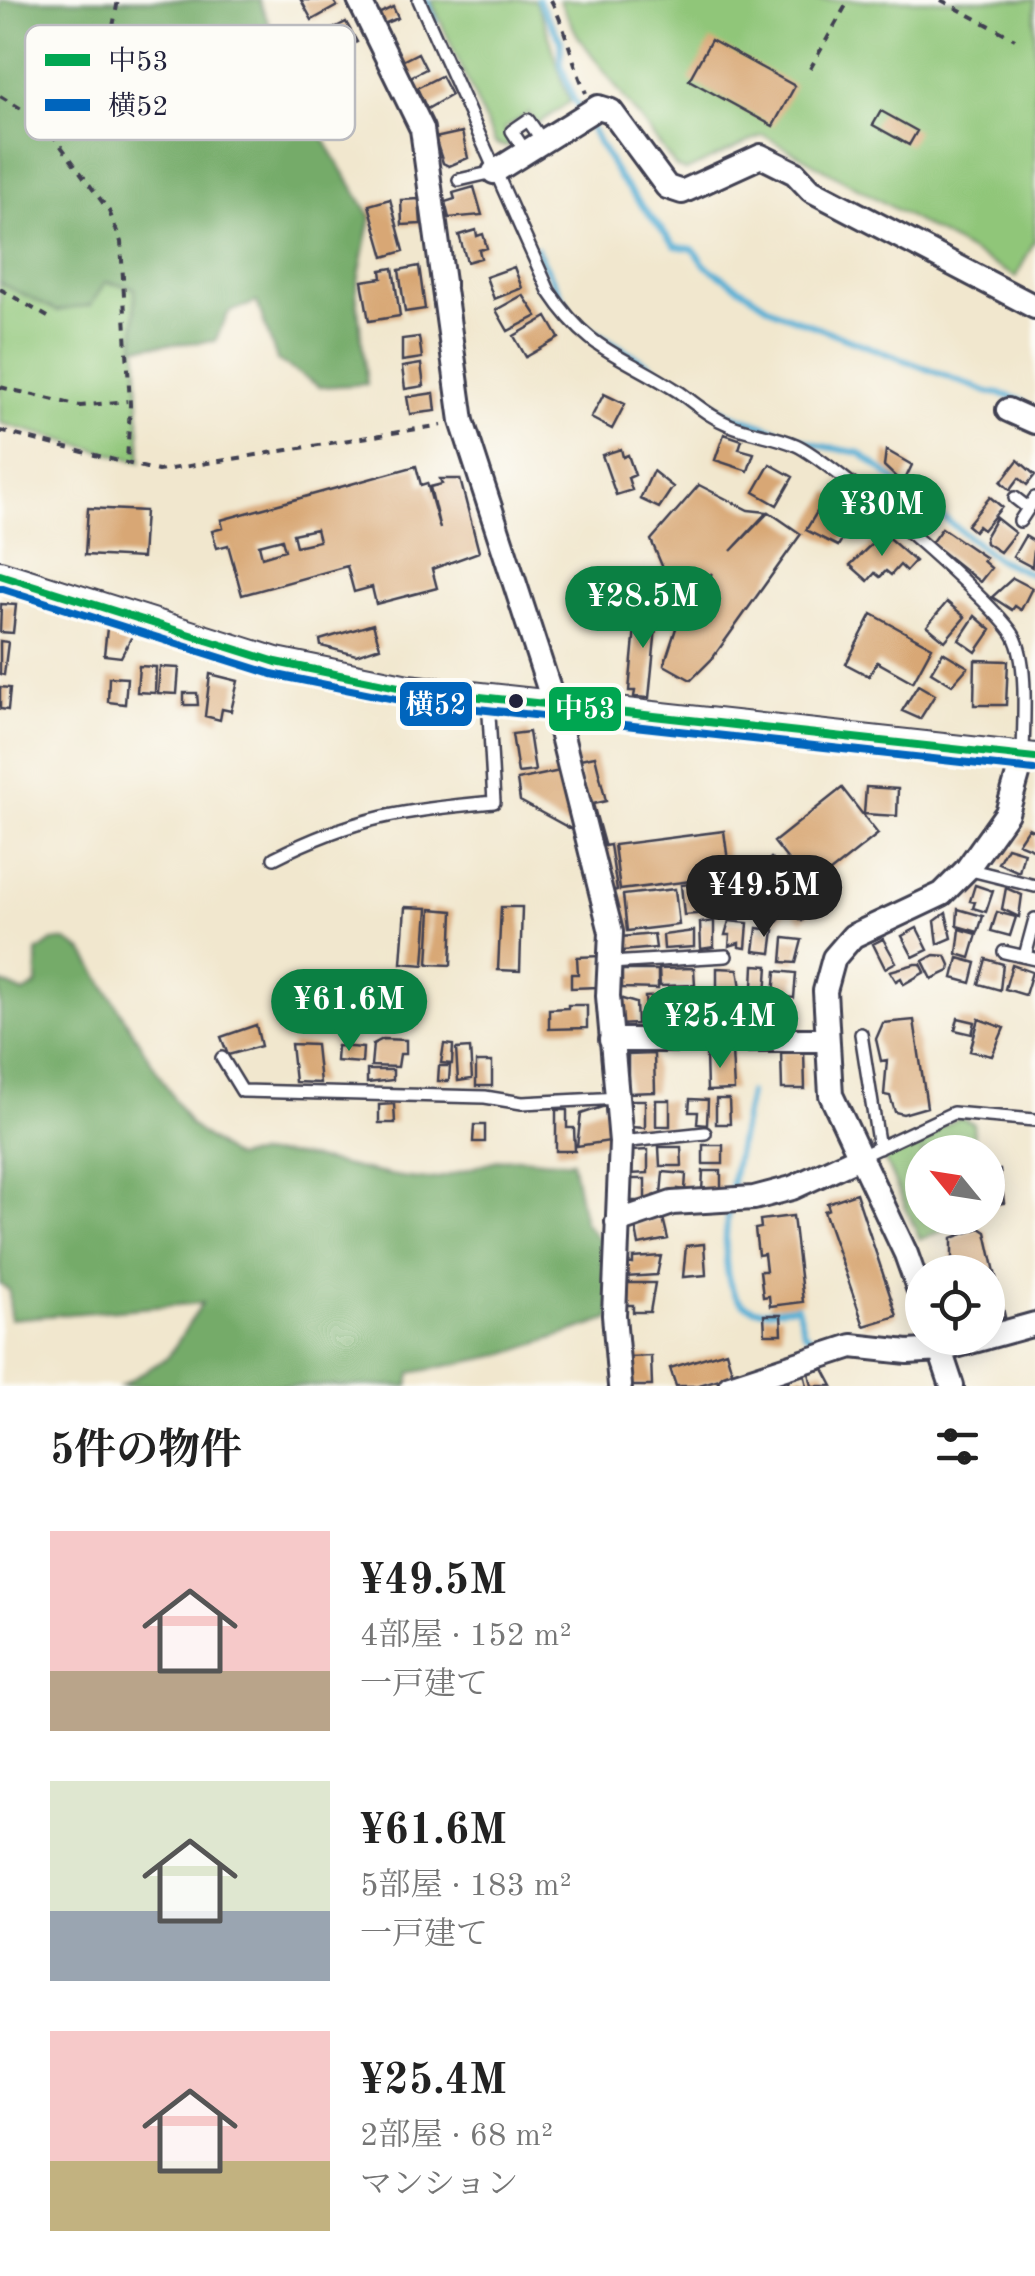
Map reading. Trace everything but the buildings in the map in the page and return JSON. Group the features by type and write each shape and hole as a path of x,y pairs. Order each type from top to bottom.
{"street":[{"path":"359,0 422,129 436,187 462,422 554,704 611,932 611,1040 620,1098 621,1142 614,1314 620,1386"},
{"path":"494,172 594,110 611,111 667,187 682,192 761,156 795,173 811,190 1035,308"},
{"path":"1008,410 1035,422"},
{"path":"0,575 276,662 408,688 1029,758 1007,813 967,870 942,894 854,936 834,958 825,991 824,1040 831,1095 870,1152 906,1255"},
{"path":"611,1040 824,1040"},
{"path":"618,1222 672,1203 754,1198 792,1188 870,1152"},
{"path":"1005,1332 1035,1324"},
{"path":"730,1386 852,1346 905,1352"},
{"path":"942,1355 952,1386"}],"lane":[{"path":"419,0 548,291 571,325 592,343 678,391 706,414 734,428 798,446 829,464 982,600 1014,636 1029,758"},
{"path":"459,180 494,172"},
{"path":"1015,498 1032,503 1020,521"},
{"path":"274,858 336,827 398,812 494,802 488,697"},
{"path":"967,870 1035,886"},
{"path":"1004,952 1030,958 1035,919"},
{"path":"610,963 726,956"},
{"path":"861,1034 870,1152 954,1112 1035,1120"},
{"path":"222,1058 242,1091 449,1096 522,1102 620,1098"},
{"path":"621,1142 705,1132"}],"path":[{"path":"113,25 118,0"},
{"path":"551,0 594,110"},
{"path":"810,68 849,0"},
{"path":"941,0 1015,39"},
{"path":"0,96 25,111"},
{"path":"57,140 110,211 121,242 130,401 128,463"},
{"path":"0,290 48,317"},
{"path":"0,387 80,406 130,401"},
{"path":"0,431 158,471 462,422"}],"green space":[{"path":"0,0 259,0 269,25 25,25 25,140 324,140 371,217 356,291 367,384 320,387 277,360 257,302 229,312 215,341 135,347 135,288 105,282 91,305 57,311 0,283"},
{"path":"431,0 535,0 570,102 537,124 529,113 504,129 512,143 505,147 495,143"},
{"path":"559,0 1035,0 1035,240 1016,277 763,135 686,171 676,167 578,36"},
{"path":"0,280 58,311 104,282 135,288 141,462 0,423"},
{"path":"52,941 66,941 84,952 190,1125 234,1158 304,1157 419,1179 443,1177 506,1159 572,1161 584,1222 610,1253 611,1319 506,1354 411,1373 409,1386 121,1386 168,1357 202,1303 10,1319 9,1290 0,1284 0,982 24,993 37,985 37,952"},
{"path":"960,1118 973,1123 974,1135 926,1135"},
{"path":"905,1145 905,1205 883,1156"}],"waterway":[{"path":"426,0 435,22"},
{"path":"538,0 561,41 561,64 573,98 619,178 675,246 693,249 706,266 777,312 988,392 1014,398 1034,412"},
{"path":"536,248 568,308"},
{"path":"583,324 728,413 822,446 860,453 997,559 1035,576"},
{"path":"749,1093 729,1200 726,1259 730,1282 738,1299 750,1308 797,1306 804,1332 817,1342"}],"transit line":[{"name":"中53","path":"0,575 276,662 408,689 1035,758"},
{"name":"横52","path":"0,588 272,674 405,701 1034,770"}]}
